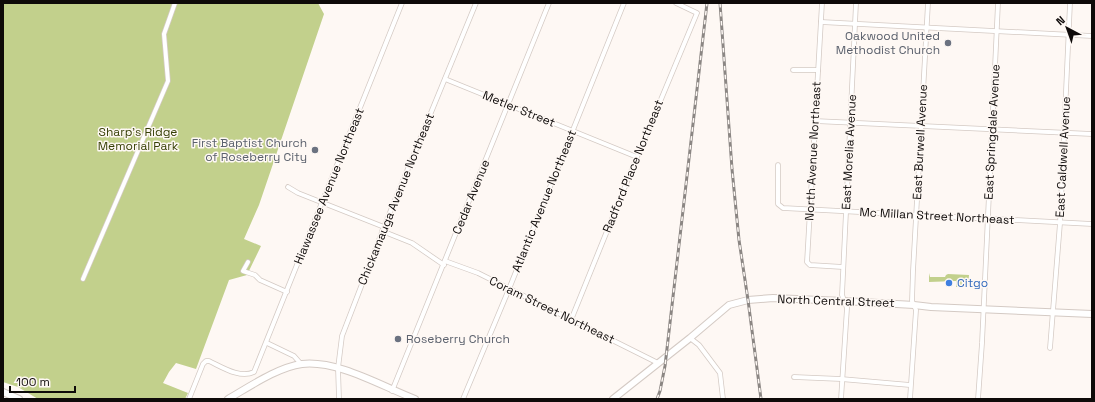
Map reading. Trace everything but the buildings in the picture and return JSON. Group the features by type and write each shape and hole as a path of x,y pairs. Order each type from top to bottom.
{"main road":[{"name":"North Central Street","path":"613,399 729,305 748,300 773,298 1092,314"},
{"path":"228,399 274,374 293,366 301,364 319,364 338,368 414,399"},
{"path":"3,392 19,399"}],"street":[{"path":"83,279 168,81 164,34 175,3"},
{"name":"Hiawassee Avenue Northeast","path":"189,399 203,364 206,362 209,361 233,372 248,375 256,369 402,3"},
{"name":"Chickamauga Avenue Northeast","path":"339,399 338,368 342,336 384,227 476,3"},
{"name":"Cedar Avenue","path":"392,391 550,3"},
{"name":"Atlantic Avenue Northeast","path":"463,399 509,290 624,3"},
{"name":"Radford Place Northeast","path":"571,320 697,13 676,3"},
{"name":"North Avenue Northeast","path":"822,3 808,264 844,267"},
{"name":"East Morelia Avenue","path":"841,399 841,379 847,308 842,295 856,3"},
{"name":"East Burwell Avenue","path":"910,399 916,310 912,301 928,3"},
{"name":"East Springdale Avenue","path":"978,399 998,3"},
{"name":"East Caldwell Avenue","path":"1050,348 1060,223 1070,3"},
{"path":"820,22 1092,36"},
{"path":"793,70 818,70"},
{"name":"Metler Street","path":"445,79 637,157"},
{"path":"815,121 1092,134"},
{"name":"Mc Millan Street Northeast","path":"778,165 778,204 783,208 1092,224"},
{"path":"288,186 298,193 384,227"},
{"name":"Coram Street Northeast","path":"382,232 412,243 444,263 478,273 509,290 658,362"},
{"path":"248,262 243,271 287,292"},
{"path":"690,338 699,345 720,373 723,399"},
{"path":"267,343 294,356 301,364"},
{"path":"794,377 841,379 910,385"}],"green space":[{"name":"Sharp's Ridge Memorial Park","path":"3,3 318,3 324,14 259,205 244,239 261,246 247,275 229,280 196,369 176,363 163,383 188,393 185,399 38,399 18,387 3,382"},
{"path":"929,273 930,277 945,277 948,274 969,275 968,287 956,287 956,281 929,282"}],"railway":[{"path":"657,399 665,366 707,3"},
{"path":"720,3 732,169 739,240 761,399"}],"place":[{"name":"Oakwood United Methodist Church","path":"948,43"},
{"name":"First Baptist Church of Roseberry City","path":"315,150"},
{"name":"Citgo","path":"949,283"},
{"name":"Roseberry Church","path":"398,339"}]}
